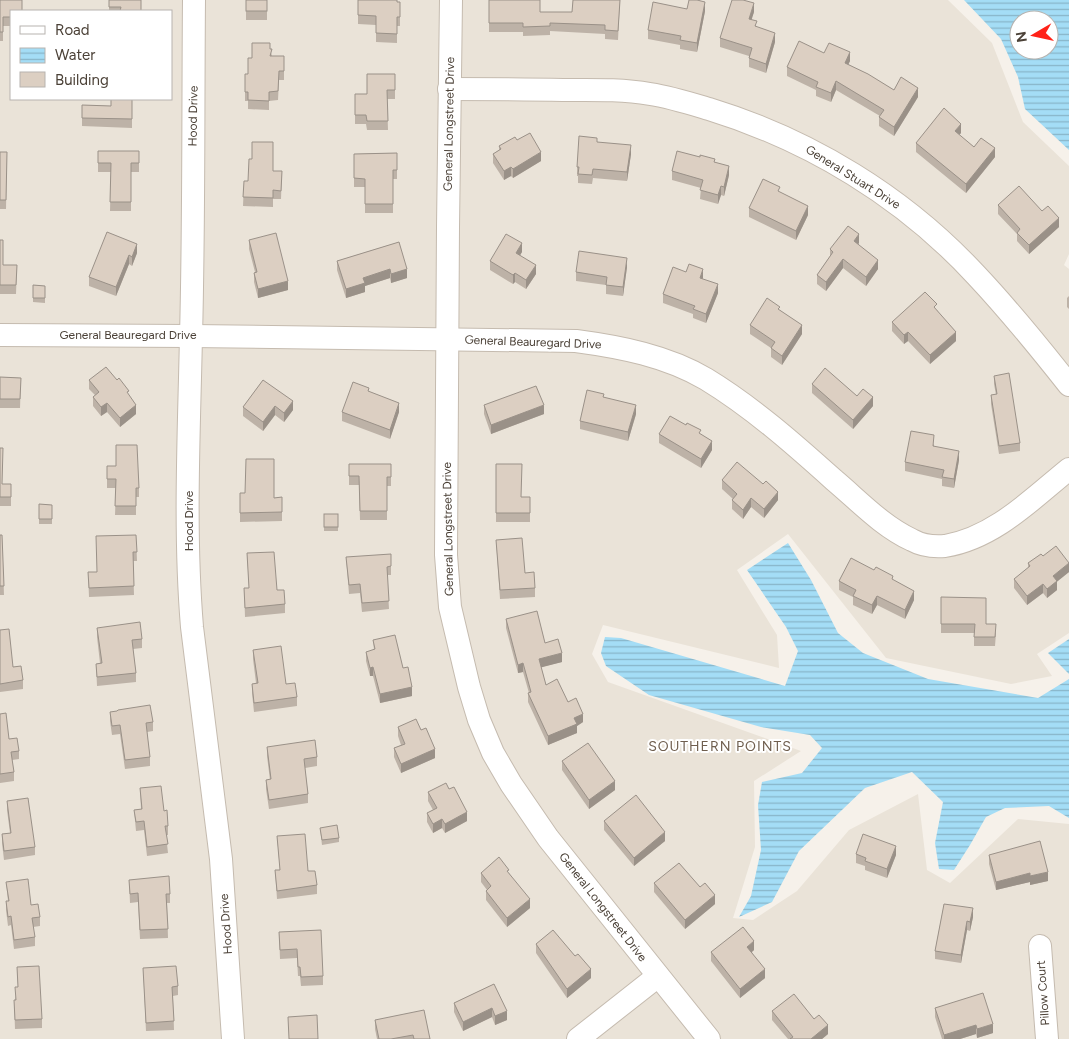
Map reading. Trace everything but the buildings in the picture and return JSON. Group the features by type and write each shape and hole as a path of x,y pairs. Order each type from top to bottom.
{"street":[{"name":"Hood Drive","path":"194,0 191,336 188,414 189,590 192,627 222,859 234,1039"},
{"name":"General Longstreet Drive","path":"452,0 449,89 445,524 449,599 469,687 494,753 511,784 548,838 709,1039"},
{"name":"General Stuart Drive","path":"449,89 617,90 651,94 687,102 736,118 792,140 828,159 876,189 939,238 975,274 1019,323 1069,384"},
{"name":"General Beauregard Drive","path":"0,335 576,341 611,346 680,366 705,378 783,436 874,515 912,541 926,545 943,546 964,541 986,532 1006,519 1069,470"},
{"name":"Pillow Court","path":"1040,946 1047,1039"},
{"path":"578,1039 658,976"}],"shaded area":[{"path":"0,0 948,0 992,43 1023,122 1069,166 1069,254 1064,265 1069,269 1069,633 1037,654 1052,676 1011,684 886,658 788,534 737,570 777,635 779,668 603,625 592,654 608,682 801,751 754,781 755,847 733,918 753,920 797,891 849,830 918,794 927,870 950,883 1018,819 1069,824 1069,1039 0,1039"}],"water":[{"path":"964,0 1069,0 1069,150 1025,109 1018,77 1010,60 1059,60 1059,10 1009,10 1009,57 1001,39"},
{"path":"788,543 811,580 838,633 863,653 928,679 1038,698 1069,679 1069,818 1049,806 1005,808 986,817 954,870 939,869 935,843 943,802 912,772 865,788 799,851 772,902 739,917 751,896 761,850 758,805 762,782 802,773 822,748 810,735 761,727 649,695 606,666 601,653 605,637 621,638 785,686 798,651 786,627 747,570"},
{"path":"1069,639 1069,674 1048,653"}],"district":[{"name":"SOUTHERN POINTS","path":"720,746"}]}
